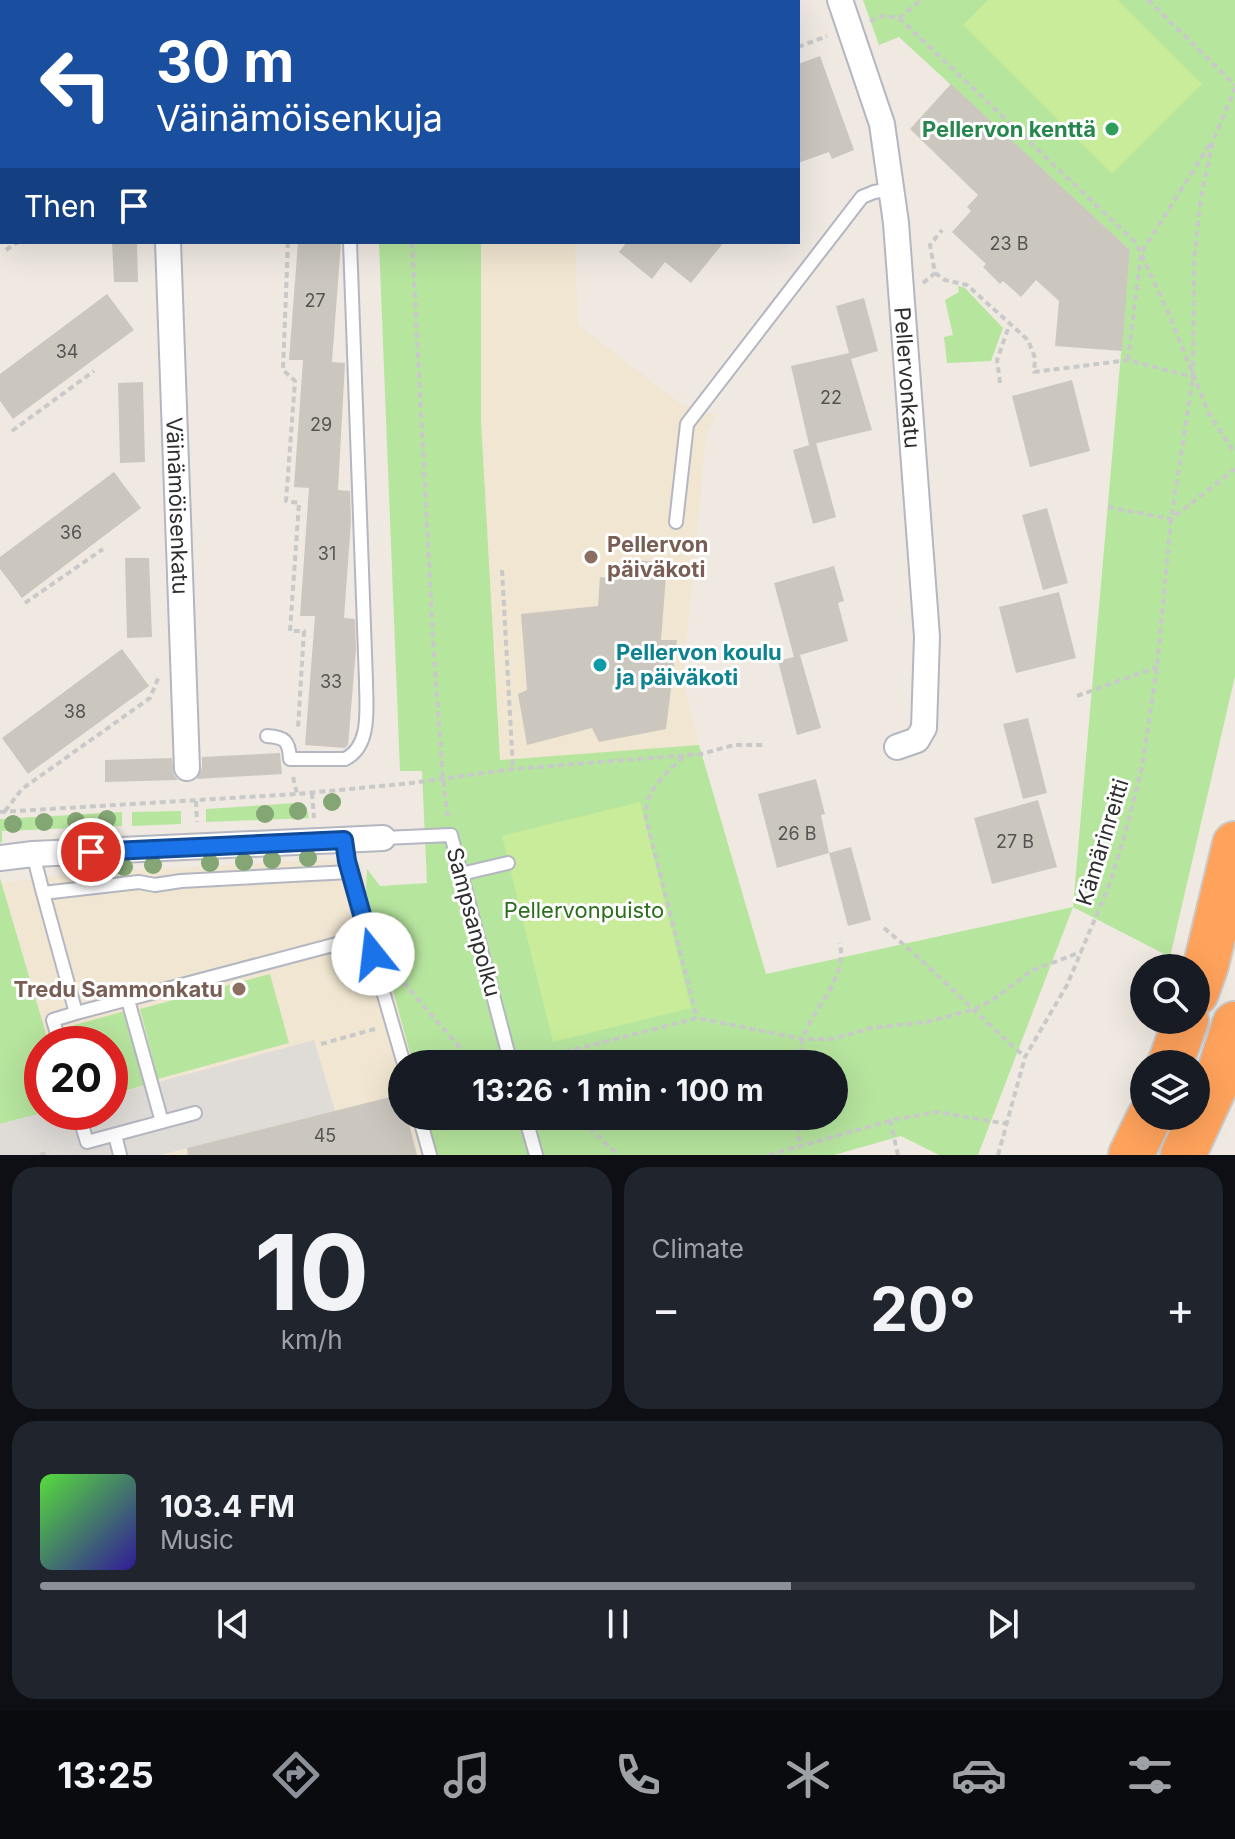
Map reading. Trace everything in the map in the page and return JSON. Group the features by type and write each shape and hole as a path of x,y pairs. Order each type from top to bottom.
{"highway":[{"path":"1209,954 1235,844"},
{"path":"1183,1155 1215,1086 1235,1024"},
{"path":"1131,1155 1143,1130"}],"street":[{"name":"Pellervonkatu","path":"840,0 841,30 882,124 892,189 927,637 924,728 917,740 897,747"},
{"name":"Väinämöisenkatu","path":"168,244 187,768"},
{"path":"0,858 383,838"}],"lane":[{"path":"676,522 687,424 862,197 892,189"},
{"path":"267,736 280,737 289,744 290,759 345,759 362,741 366,681 350,244"},
{"path":"383,838 451,835"},
{"name":"Sampsanpolku","path":"451,835 510,1050"},
{"path":"344,840 367,936 400,1050"},
{"path":"33,854 76,1013"},
{"path":"461,874 508,863"},
{"path":"43,893 139,882 155,885 350,872"},
{"path":"55,1026 53,1020 76,1013 367,936"},
{"path":"128,1000 162,1122"},
{"path":"83,1130 87,1142 195,1113"},
{"path":"423,1130 430,1155"},
{"path":"529,1130 536,1155"},
{"path":"115,1135 120,1155"}],"path":[{"path":"899,18 914,2 921,0"},
{"path":"1128,360 1141,253 1214,139 1235,87 1148,0"},
{"path":"800,46 882,16 899,18 1136,243 1209,414 1233,444 1235,453"},
{"name":"Kämärinreitti","path":"998,1155 1025,1057 1067,985 1108,888 1142,767 1157,667 1171,519 1193,377 1194,261 1201,197 1214,139"},
{"path":"942,230 930,245 935,273 945,280 967,285 1028,340 1035,358 1034,372 1128,360 1193,377"},
{"path":"6,250 15,244"},
{"path":"288,244 283,370 295,381 286,501 299,503 290,631 304,631 299,728 289,744"},
{"name":"Sampsanpolku","path":"412,244 443,778 451,835"},
{"path":"913,283 925,283 935,273"},
{"path":"1000,383 997,360 1010,323"},
{"path":"12,431 94,371"},
{"path":"1108,507 1171,519 1235,469"},
{"path":"25,603 103,549"},
{"path":"502,570 513,769"},
{"path":"1077,696 1157,667"},
{"path":"3,811 22,789 150,698 155,691 156,680 165,668"},
{"path":"3,811 297,794 513,769 701,754 734,745 765,745"},
{"path":"685,755 663,776 645,804 646,819 697,1018"},
{"path":"884,928 928,964 1025,1057"},
{"path":"802,1050 803,1039 831,986 842,957 840,943"},
{"path":"570,1050 697,1018 803,1039 832,1039 871,1028 927,1022 975,1009 1031,971 1081,952"},
{"path":"378,973 392,970 462,1050"},
{"path":"321,1044 392,1024"},
{"path":"769,1155 890,1120 937,1112 1008,1124"},
{"path":"890,1120 898,1155"},
{"path":"592,1130 618,1155"},
{"path":"798,1130 800,1146"},
{"path":"40,1155 50,1152"}],"shaded area":[{"name":"Pellervon päiväkoti","path":"481,244 575,244 578,325 681,404 715,415 706,435 683,679 699,745 500,761 481,421"},
{"name":"Tredu Sammonkatu","path":"314,860 361,862 368,890 458,1050 388,1050 388,1130 484,1130 491,1155 81,1155 98,1130 128,1130 128,1026 44,1026 2,883 71,874"},
{"path":"314,1040 335,1111 160,1155 0,1155 0,1124 24,1118 24,1130 128,1130 128,1090"}],"green space":[{"path":"863,0 1235,0 1235,676 1171,954 1164,954 1073,907 1130,250 899,37 879,45"},
{"name":"Pellervon kenttä","path":"988,0 1118,0 1202,84 1112,174 963,25"},
{"name":"Pellervonpuisto","path":"379,244 481,244 481,421 500,760 699,745 766,974 1073,907 978,1155 939,1155 901,1136 834,1155 437,1155 430,1130 848,1130 848,1050 409,1050 366,891 367,869 380,886 427,883 422,771 400,771"},
{"path":"958,286 965,288 1003,328 991,361 947,363 944,337 953,335 945,300 959,292"},
{"path":"640,802 691,1008 553,1042 502,836"},
{"path":"296,803 305,808 309,818 206,822 206,809"},
{"path":"181,811 181,824 132,826 132,812"},
{"path":"122,812 122,826 2,831 0,843 0,819"},
{"path":"0,878 44,1026 24,1026 24,1118 0,1124"},
{"path":"270,974 289,1043 158,1079 140,1009"},
{"path":"125,1011 145,1085 128,1090 128,1026 71,1026"}],"building":[{"path":"820,56 854,150 832,159 829,152 800,162 800,63"},
{"path":"951,84 1130,250 1122,351 1055,346 1059,301 1036,280 1021,297 1003,281 1000,284 983,267 986,264 952,232 971,211 967,207 978,195 910,129"},
{"path":"112,244 137,244 138,282 114,282"},
{"path":"298,244 341,244 332,362 345,363 338,490 350,491 351,521 344,618 355,619 356,649 348,745 345,748 305,745 315,616 300,616 309,488 294,487 303,360 289,360"},
{"path":"625,244 722,244 691,283 665,262 652,279 619,252"},
{"path":"107,294 134,330 13,419 0,401 0,374"},
{"path":"864,298 878,351 851,359 872,430 809,445 791,366 849,353 836,306"},
{"path":"1072,380 1090,451 1030,467 1012,396"},
{"path":"143,382 145,462 120,463 118,383"},
{"path":"816,443 836,517 813,524 793,450"},
{"path":"114,472 141,508 22,598 0,569 0,557"},
{"path":"1047,508 1068,583 1043,590 1022,515"},
{"path":"125,558 149,558 152,637 127,638"},
{"name":"Pellervon koulu ja päiväkoti","path":"623,559 667,563 661,640 677,640 666,729 599,742 592,728 527,745 518,694 527,690 521,614 598,606 600,577 620,579"},
{"path":"834,566 844,601 838,603 848,641 800,655 821,728 797,735 778,661 794,657 774,583"},
{"path":"1059,592 1076,658 1016,673 999,607"},
{"path":"122,649 149,686 28,774 2,738"},
{"path":"1028,718 1047,793 1023,799 1003,724"},
{"path":"280,753 282,774 197,779 202,768 202,757"},
{"path":"172,758 174,775 178,780 105,782 105,760"},
{"path":"816,779 825,814 821,815 829,853 777,868 758,794"},
{"path":"1038,800 1057,867 992,884 974,818"},
{"path":"851,847 871,920 848,926 829,853"},
{"path":"388,1098 388,1130 411,1130 417,1155 188,1155 187,1148"}],"place":[{"name":"Pellervon kenttä","path":"1112,129"},
{"name":"Pellervon päiväkoti","path":"591,557"},
{"name":"Pellervon koulu ja päiväkoti","path":"600,665"},
{"name":"Tredu Sammonkatu","path":"239,989"}],"route":[{"path":"91,852 344,840 373,954"}]}
